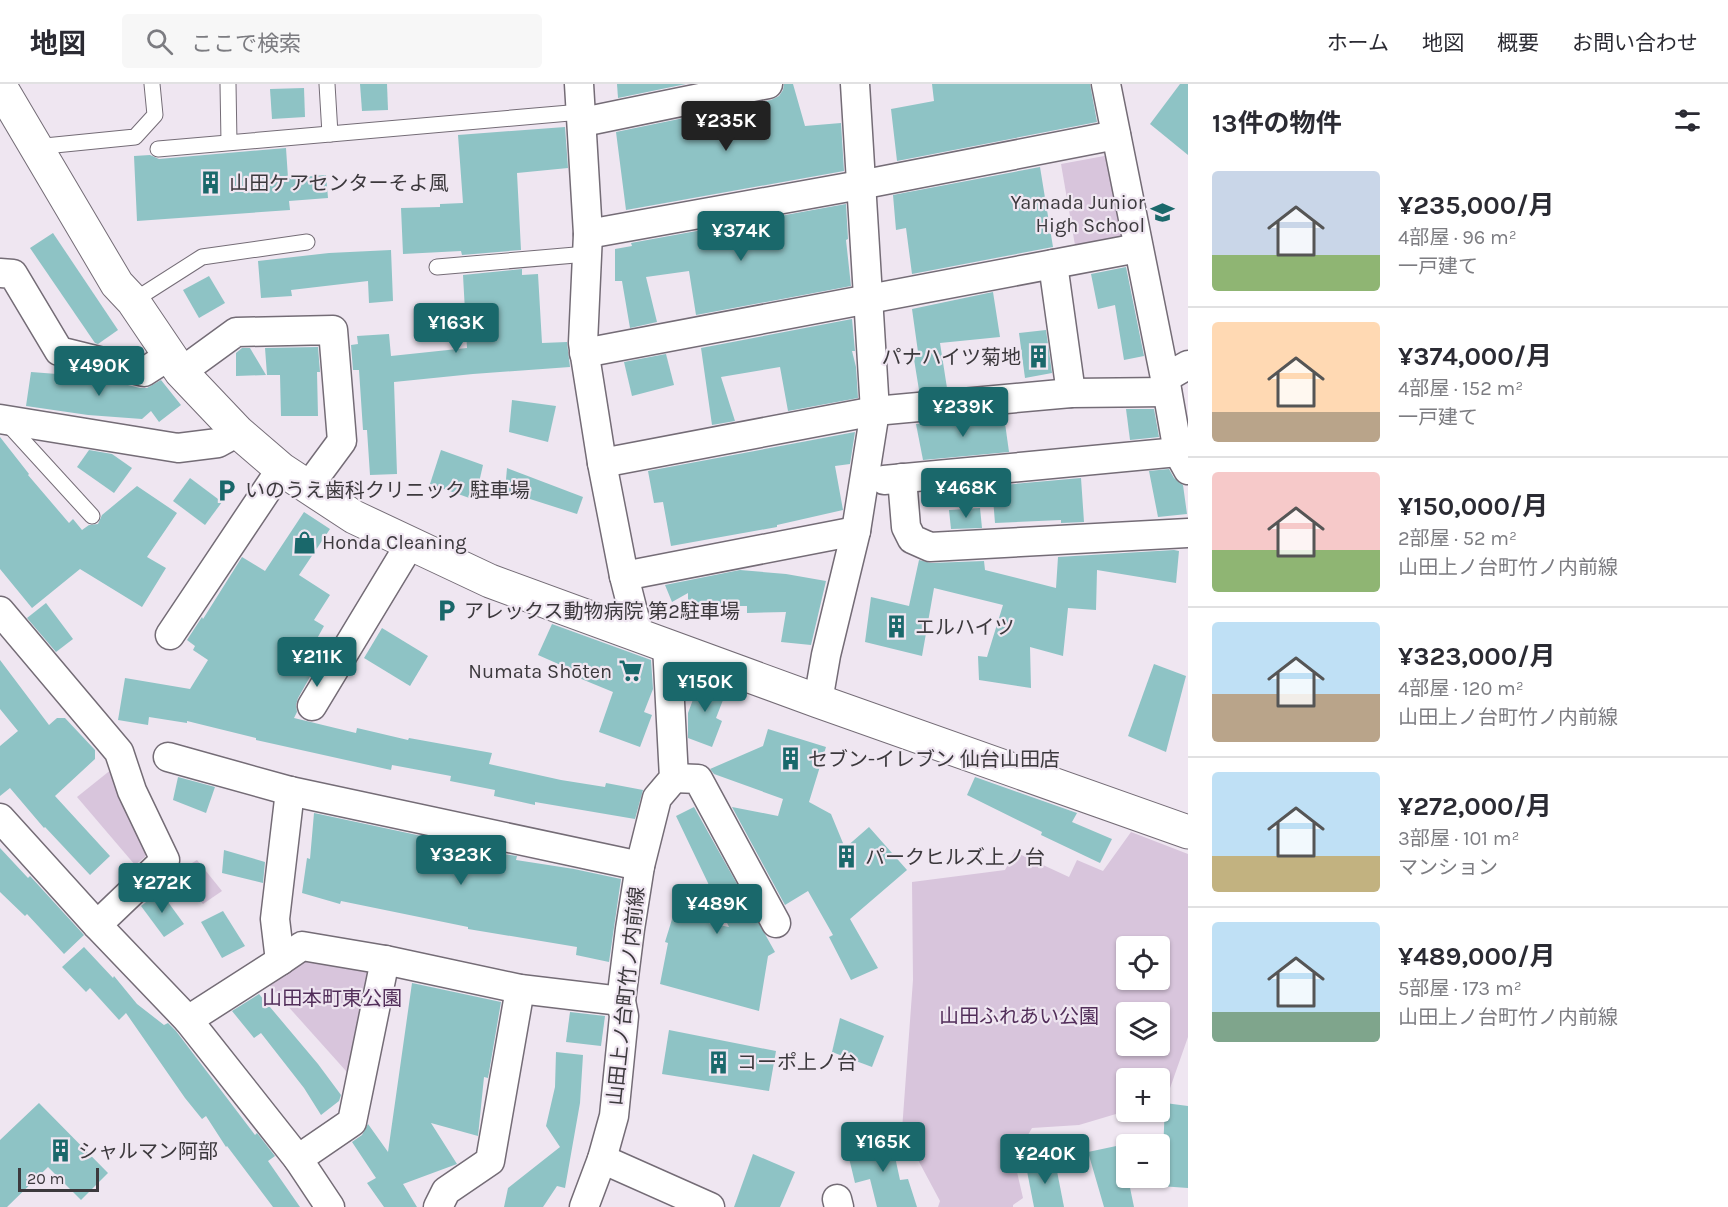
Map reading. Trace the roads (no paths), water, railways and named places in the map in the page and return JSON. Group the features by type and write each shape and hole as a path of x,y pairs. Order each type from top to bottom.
{"street":[{"path":"579,84 587,244 583,343 602,463 624,576 653,640 674,778 698,779 776,923"},
{"path":"582,117 768,84"},
{"path":"818,701 826,655 856,531 875,411 855,84"},
{"path":"864,482 1183,461 1173,378 1138,248 1106,84"},
{"path":"0,86 117,284 133,301 175,364 238,432 281,470 354,517 490,582 1188,832"},
{"path":"587,244 860,185 1116,135"},
{"path":"584,353 1138,248"},
{"path":"1053,264 1071,393"},
{"path":"0,273 13,274 59,351 144,372 175,364 236,332 333,330 342,441 308,487"},
{"path":"602,463 875,411 1071,393 1173,378"},
{"path":"2,420 178,448 218,443 238,432"},
{"path":"170,636 281,470"},
{"path":"902,478 906,527 912,539 930,547 1188,533"},
{"path":"624,576 856,531"},
{"path":"312,706 410,544"},
{"path":"0,610 119,752 132,791 165,860 97,925"},
{"path":"168,757 290,791 640,866"},
{"name":"山田上ノ台町竹ノ内前線","path":"584,1207 602,1159 614,1116 624,1016 621,1000 640,866 657,798 674,778"},
{"path":"280,961 274,919 290,791"},
{"path":"0,818 97,925 188,1020 298,1159 330,1207"},
{"path":"188,1020 302,946 386,960 520,989 621,1000"},
{"path":"298,1159 352,1122 386,960"},
{"path":"438,1207 446,1191 490,1161 520,989"},
{"path":"602,1159 710,1207"}],"lane":[{"path":"35,147 135,137 155,114 152,84"},
{"path":"228,84 229,142"},
{"path":"327,84 330,134"},
{"path":"158,149 330,134 582,117"},
{"path":"133,301 202,257 307,242"},
{"path":"437,267 587,244"},
{"path":"2,420 92,516"}],"place":[{"name":"山田ケアセンターそよ風","path":"211,183"},
{"name":"Yamada Junior High School","path":"1163,213"},
{"name":"パナハイツ菊地","path":"1039,357"},
{"name":"いのうえ歯科クリニック 駐車場","path":"227,490"},
{"name":"Honda Cleaning","path":"304,542"},
{"name":"アレックス動物病院 第2駐車場","path":"446,611"},
{"name":"エルハイツ","path":"897,627"},
{"name":"Numata Shōten","path":"630,671"},
{"name":"セブン-イレブン 仙台山田店","path":"790,759"},
{"name":"パークヒルズ上ノ台","path":"847,857"},
{"name":"コーポ上ノ台","path":"719,1062"},
{"name":"シャルマン阿部","path":"60,1151"}],"park label":[{"name":"山田本町東公園","path":"332,998"},
{"name":"山田ふれあい公園","path":"1019,1016"}]}
